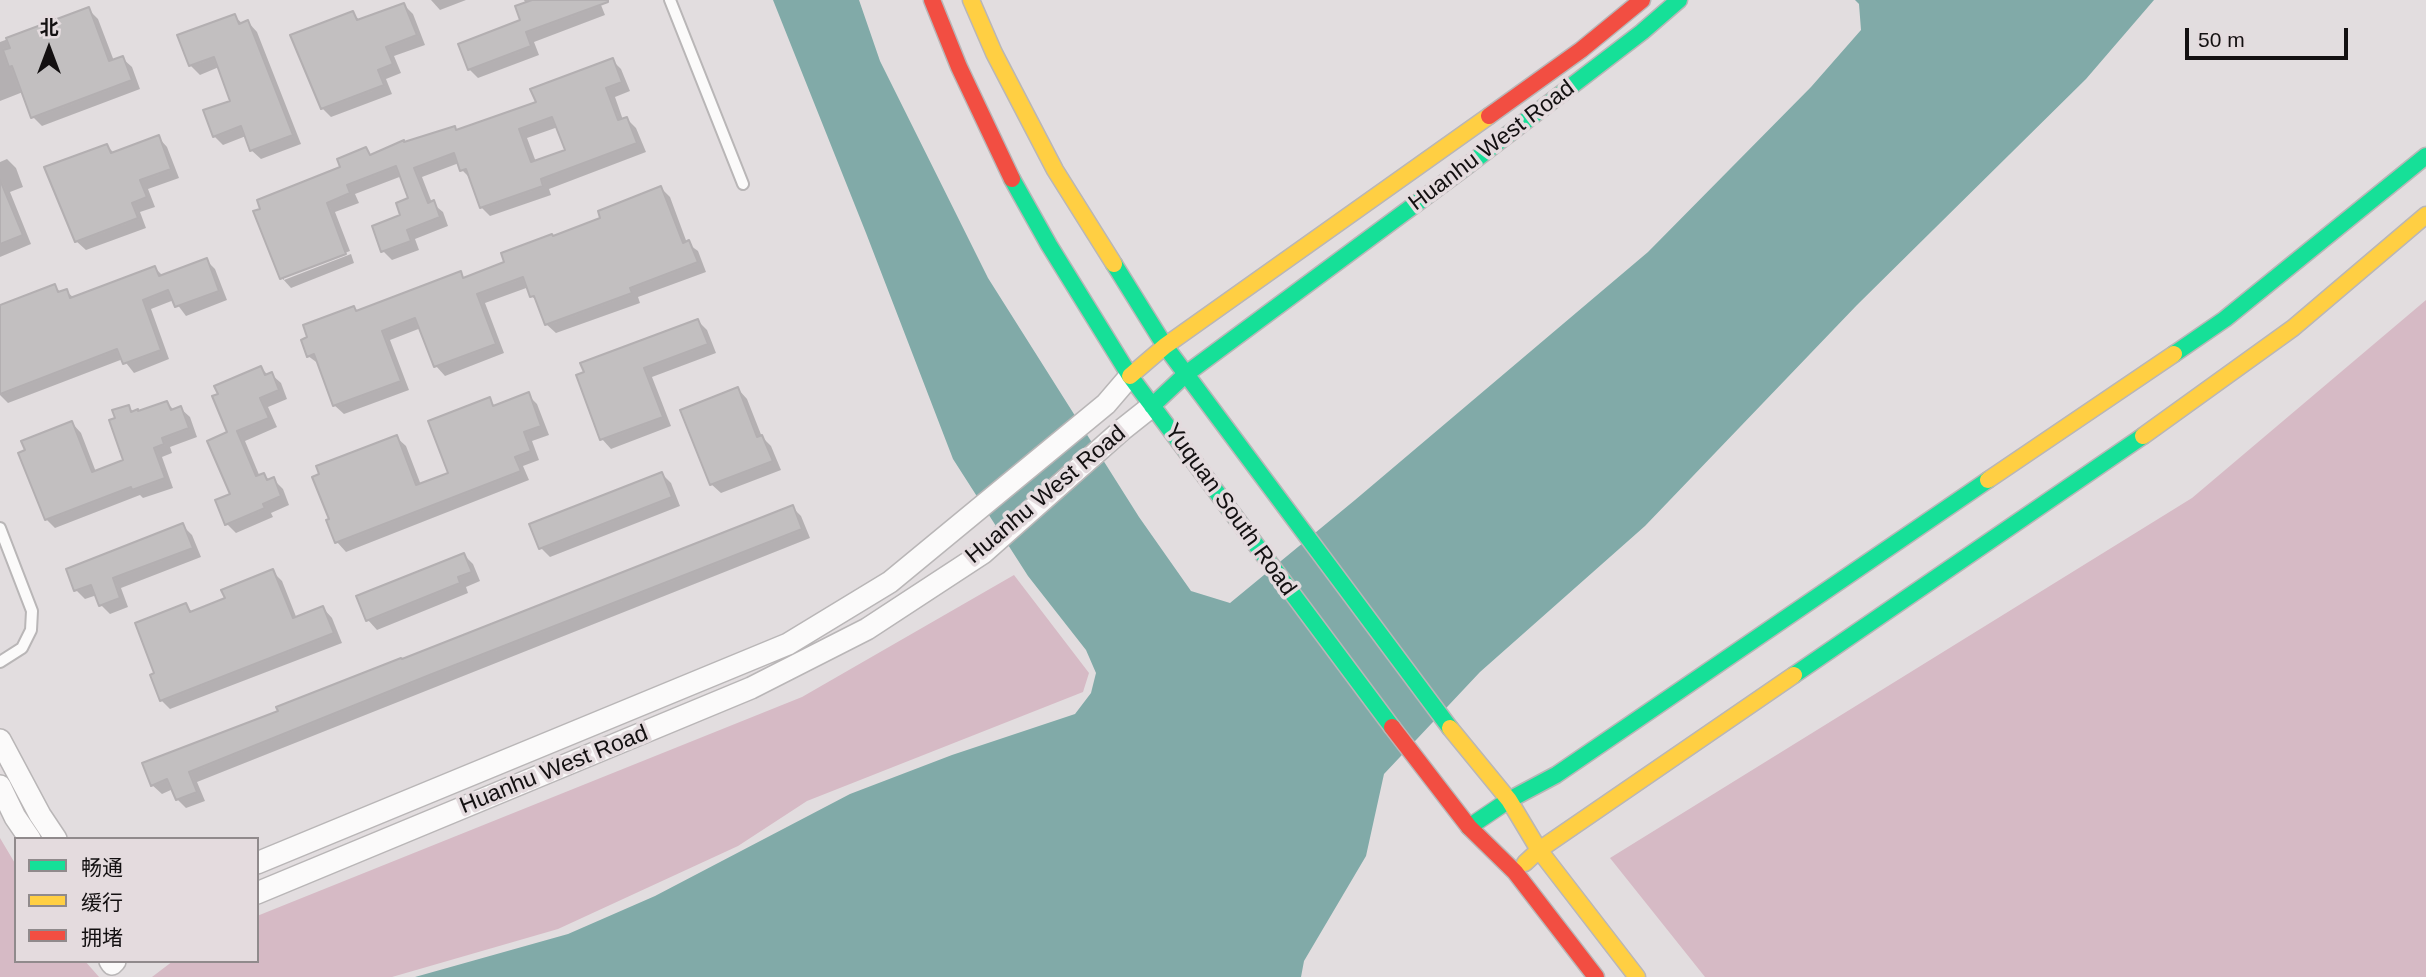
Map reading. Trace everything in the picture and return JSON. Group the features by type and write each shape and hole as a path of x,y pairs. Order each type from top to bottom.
{"street":[{"name":"Yuquan South Road","path":"932,0 1002,162 1130,376 1416,759 1469,827 1514,872 1596,977"},
{"name":"Yuquan South Road","path":"971,0 994,53 1055,170 1165,346 1449,727 1509,800 1539,850 1637,977"},
{"name":"Huanhu West Road","path":"259,862 788,644 890,582 1106,404 1130,376 1165,346 1570,58 1642,0"},
{"name":"Huanhu West Road","path":"259,892 751,688 867,629 983,553 1186,374 1463,169 1642,32 1679,0"},
{"path":"1469,827 1509,800 1567,767 2225,319 2426,156"},
{"path":"1514,872 1539,850 2169,417 2293,328 2426,215"},
{"path":"0,740 55,837"},
{"path":"0,786 29,837"}],"lane":[{"path":"670,0 743,184"},
{"path":"0,528 32,611 32,630 22,648 0,662"}],"shaded area":[{"path":"2426,300 2426,977 1705,977 1610,858 2192,498"},
{"path":"1014,575 1089,673 1083,692 807,801 738,846 558,929 392,977 152,977 170,963 259,963 259,915 802,697"},
{"path":"0,838 14,862 14,963 87,963 99,977 0,977"}],"water":[{"path":"773,0 859,0 880,61 988,278 1139,517 1191,591 1230,603 1648,252 1811,87 1861,30 1859,4 1855,0 2154,0 2086,79 1857,305 1645,526 1480,672 1384,774 1366,856 1304,961 1301,977 415,977 568,934 655,896 850,794 952,755 1075,714 1091,693 1096,673 1086,650 1028,576 953,459"}],"building":[{"path":"532,0 608,2 526,32 531,46 468,70 458,44 520,20 515,6"},
{"path":"404,3 417,35 386,47 393,64 378,70 384,85 321,109 290,35 353,11 357,20"},
{"path":"89,7 109,61 123,56 132,80 31,118 12,66 9,67 3,50 10,48 6,38"},
{"path":"235,14 239,24 248,20 293,135 250,151 241,126 213,137 203,110 230,101 214,57 189,66 177,35"},
{"path":"613,58 622,82 606,88 618,120 627,117 637,143 541,179 543,186 480,208 466,169 460,171 454,153 414,168 428,203 434,200 440,217 407,230 411,241 381,252 372,226 400,215 396,203 408,198 396,166 347,185 350,193 327,203 346,254 280,279 253,211 260,209 257,200 340,167 337,159 366,147 370,155 404,140 455,126 456,130 536,102 530,89","holes":["552,117 565,150 531,162 519,129"]},
{"path":"159,135 171,169 140,180 147,197 132,203 138,218 75,242 44,167 107,144 111,153"},
{"path":"0,180 23,235 0,244"},
{"path":"661,186 683,243 689,240 698,262 630,288 632,293 545,325 523,277 477,294 496,344 434,367 415,318 382,331 401,381 333,406 314,354 307,357 301,340 307,337 303,325 354,306 356,311 461,271 463,278 504,262 501,253 600,218 598,211"},
{"path":"207,258 219,291 175,307 168,290 143,300 161,350 123,364 117,349 0,394 0,305 55,284 58,292 67,289 70,298 155,266 159,276"},
{"path":"698,319 708,344 644,368 663,417 600,440 576,375 584,372 580,363"},
{"path":"261,366 265,375 272,372 279,390 260,398 269,418 237,431 256,476 264,473 267,480 274,477 281,496 263,504 265,508 225,525 215,500 230,494 207,441 227,432 212,396 218,394 214,386"},
{"path":"738,387 757,437 762,435 773,461 710,485 680,410"},
{"path":"529,392 541,426 524,432 531,451 515,457 521,471 335,543 326,520 329,519 312,477 319,474 316,466 397,435 416,485 448,473 428,421 490,397 493,406"},
{"path":"167,401 171,410 181,406 189,428 162,438 164,444 154,448 165,478 132,490 131,487 45,520 18,453 25,450 21,441 72,421 92,472 123,460 109,420 115,418 112,410 129,405 131,412 138,411"},
{"path":"662,472 672,497 539,549 529,524"},
{"path":"793,505 802,529 189,772 197,792 176,800 167,779 151,786 142,763 278,711 276,707"},
{"path":"183,523 193,548 113,578 120,598 99,606 91,585 74,591 66,569"},
{"path":"464,553 472,572 458,577 460,583 366,621 356,596"},
{"path":"273,569 293,618 323,606 334,633 160,701 150,675 154,673 135,623 186,603 190,612 225,598 221,590"}],"traffic: fast":[{"path":"1152,406 1186,374 1463,169 1642,32 1679,0"},
{"path":"2174,354 2225,319 2426,156"},
{"path":"1012,179 1049,245 1130,376 1392,727"},
{"path":"1114,264 1165,346 1450,728"},
{"path":"1794,675 2143,436"},
{"path":"1469,827 1509,800 1556,775 1988,480"}],"traffic: slow":[{"path":"971,0 994,53 1055,170 1114,264"},
{"path":"1130,376 1165,346 1489,116"},
{"path":"2143,436 2293,328 2426,215"},
{"path":"1988,480 2174,354"},
{"path":"1525,863 1539,850 1794,675"},
{"path":"1450,728 1509,800 1539,850 1637,977"}],"traffic: jam":[{"path":"932,0 959,67 1012,179"},
{"path":"1489,116 1581,50 1642,0"},
{"path":"1392,727 1469,827 1515,872 1596,977"}]}
